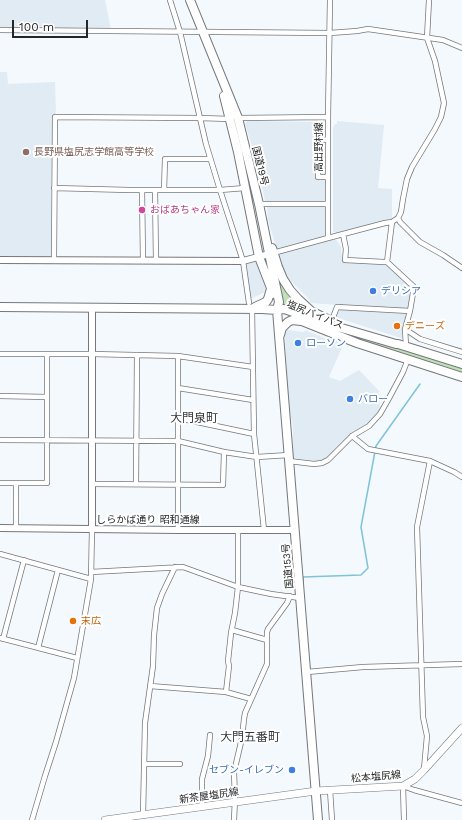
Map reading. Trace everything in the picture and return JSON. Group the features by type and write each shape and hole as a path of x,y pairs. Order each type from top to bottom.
{"highway":[{"name":"国道19号","path":"190,0 234,119 255,188 271,254"},
{"name":"国道19号","path":"234,119 238,152 259,257 271,288 274,304 277,310"},
{"path":"0,307 250,307 277,310 279,302 271,254"},
{"path":"271,254 290,290 311,311 402,345"},
{"path":"250,307 266,302 271,288"},
{"name":"塩尻バイパス","path":"277,310 284,309 338,327 462,364"},
{"name":"塩尻バイパス","path":"277,310 357,343 462,377"},
{"name":"国道153号","path":"277,310 318,820"},
{"path":"279,339 281,330 288,322 292,320 301,321"}],"main road":[{"name":"松本塩尻線","path":"316,791 403,786 415,779 462,728"},
{"name":"新茶屋塩尻線","path":"105,820 143,815 151,817 202,807 316,791"}],"street":[{"path":"170,0 180,32 201,128 243,261 250,307 254,434 264,530"},
{"name":"高出野村線","path":"328,238 330,0"},
{"path":"0,260 243,261 392,222 398,218 402,212 407,179 412,166 435,129 441,117 444,103 435,61 427,38 429,0"},
{"path":"0,30 180,32 330,32 368,30 443,40 462,48"},
{"path":"54,260 55,117 234,119 328,118"},
{"path":"328,140 318,140 318,177 328,177"},
{"path":"164,190 165,159 210,159"},
{"path":"54,188 142,190 220,190 255,188"},
{"path":"142,190 143,260"},
{"path":"155,190 156,260"},
{"path":"248,205 328,204"},
{"path":"398,218 400,222 420,242 462,268"},
{"path":"387,262 392,222"},
{"path":"343,234 346,249 345,260 387,262 414,287 402,345"},
{"path":"332,320 337,307 410,311"},
{"path":"32,820 74,678 91,579 92,308"},
{"path":"405,329 420,339 462,352"},
{"path":"0,354 178,356 253,367"},
{"path":"0,483 47,483 47,354"},
{"path":"136,484 137,355"},
{"path":"178,356 178,530"},
{"path":"0,440 178,441 257,458 289,458 314,464 322,463 328,460 352,436 369,426 380,414 403,372 408,359"},
{"path":"178,388 253,400"},
{"path":"0,396 47,397"},
{"path":"178,418 254,434"},
{"path":"352,436 368,449 430,461 462,477"},
{"path":"92,484 223,485 224,452"},
{"path":"424,770 427,736 423,717 417,526 430,461"},
{"path":"16,483 16,528"},
{"name":"しらかば通り 昭和通線","path":"0,528 295,530"},
{"path":"226,692 229,666 228,661 238,587 238,530"},
{"path":"0,554 91,579"},
{"path":"24,560 2,638 77,658"},
{"path":"143,815 145,723 153,666 157,608 175,567"},
{"path":"91,572 183,567 238,587 300,598"},
{"path":"38,648 58,570"},
{"path":"234,820 234,769 242,738 244,719 251,699 267,664 268,629 287,603 290,596"},
{"path":"232,630 267,640"},
{"path":"306,672 363,667 462,664"},
{"path":"150,686 226,692 251,699"},
{"path":"202,807 202,779 208,756 210,735"},
{"path":"144,764 180,764"},
{"path":"404,820 403,786 462,803"},
{"path":"330,790 332,820"}],"shaded area":[{"path":"0,0 105,0 111,29 0,28"},
{"name":"長野県塩尻志学館高等学校","path":"0,72 7,72 8,84 55,82 56,115 53,115 51,190 52,256 49,258 0,257"},
{"path":"247,121 323,122 323,161 326,161 326,199 324,201 265,201 257,162 245,124"},
{"path":"337,121 384,125 378,188 392,189 392,219 336,234 333,232 333,128 335,124 337,124"},
{"path":"267,205 325,206 325,237 277,250 268,220"},
{"path":"335,239 341,247 342,259 349,262 388,265 410,287 411,290 408,308 406,310 311,303 291,281 290,282 278,254"},
{"path":"255,261 262,276 266,290 265,292 250,299 245,263"},
{"path":"346,309 407,313 404,339 335,317 340,310"},
{"path":"287,330 304,332 305,330 332,341 334,339 344,343 329,377 340,381 359,370 379,391 380,410 376,417 364,428 343,442 342,441 327,458 321,461 293,458 293,427 287,385 285,333"}],"green space":[{"path":"279,284 295,303 311,316 310,317 283,305"},
{"path":"296,316 462,368 462,374 360,341"}],"waterway":[{"path":"303,587 303,577 361,575 368,568 361,527 376,446 420,384"}],"place":[{"name":"長野県塩尻志学館高等学校","path":"26,152"},
{"name":"おばあちゃん家","path":"142,210"},
{"name":"デリシア","path":"373,291"},
{"name":"デニーズ","path":"397,326"},
{"name":"ローソン","path":"298,343"},
{"name":"バロー","path":"350,399"},
{"name":"末広","path":"73,621"},
{"name":"セブン-イレブン","path":"292,770"}],"district":[{"name":"大門泉町","path":"194,418"},
{"name":"大門五番町","path":"250,737"}]}
